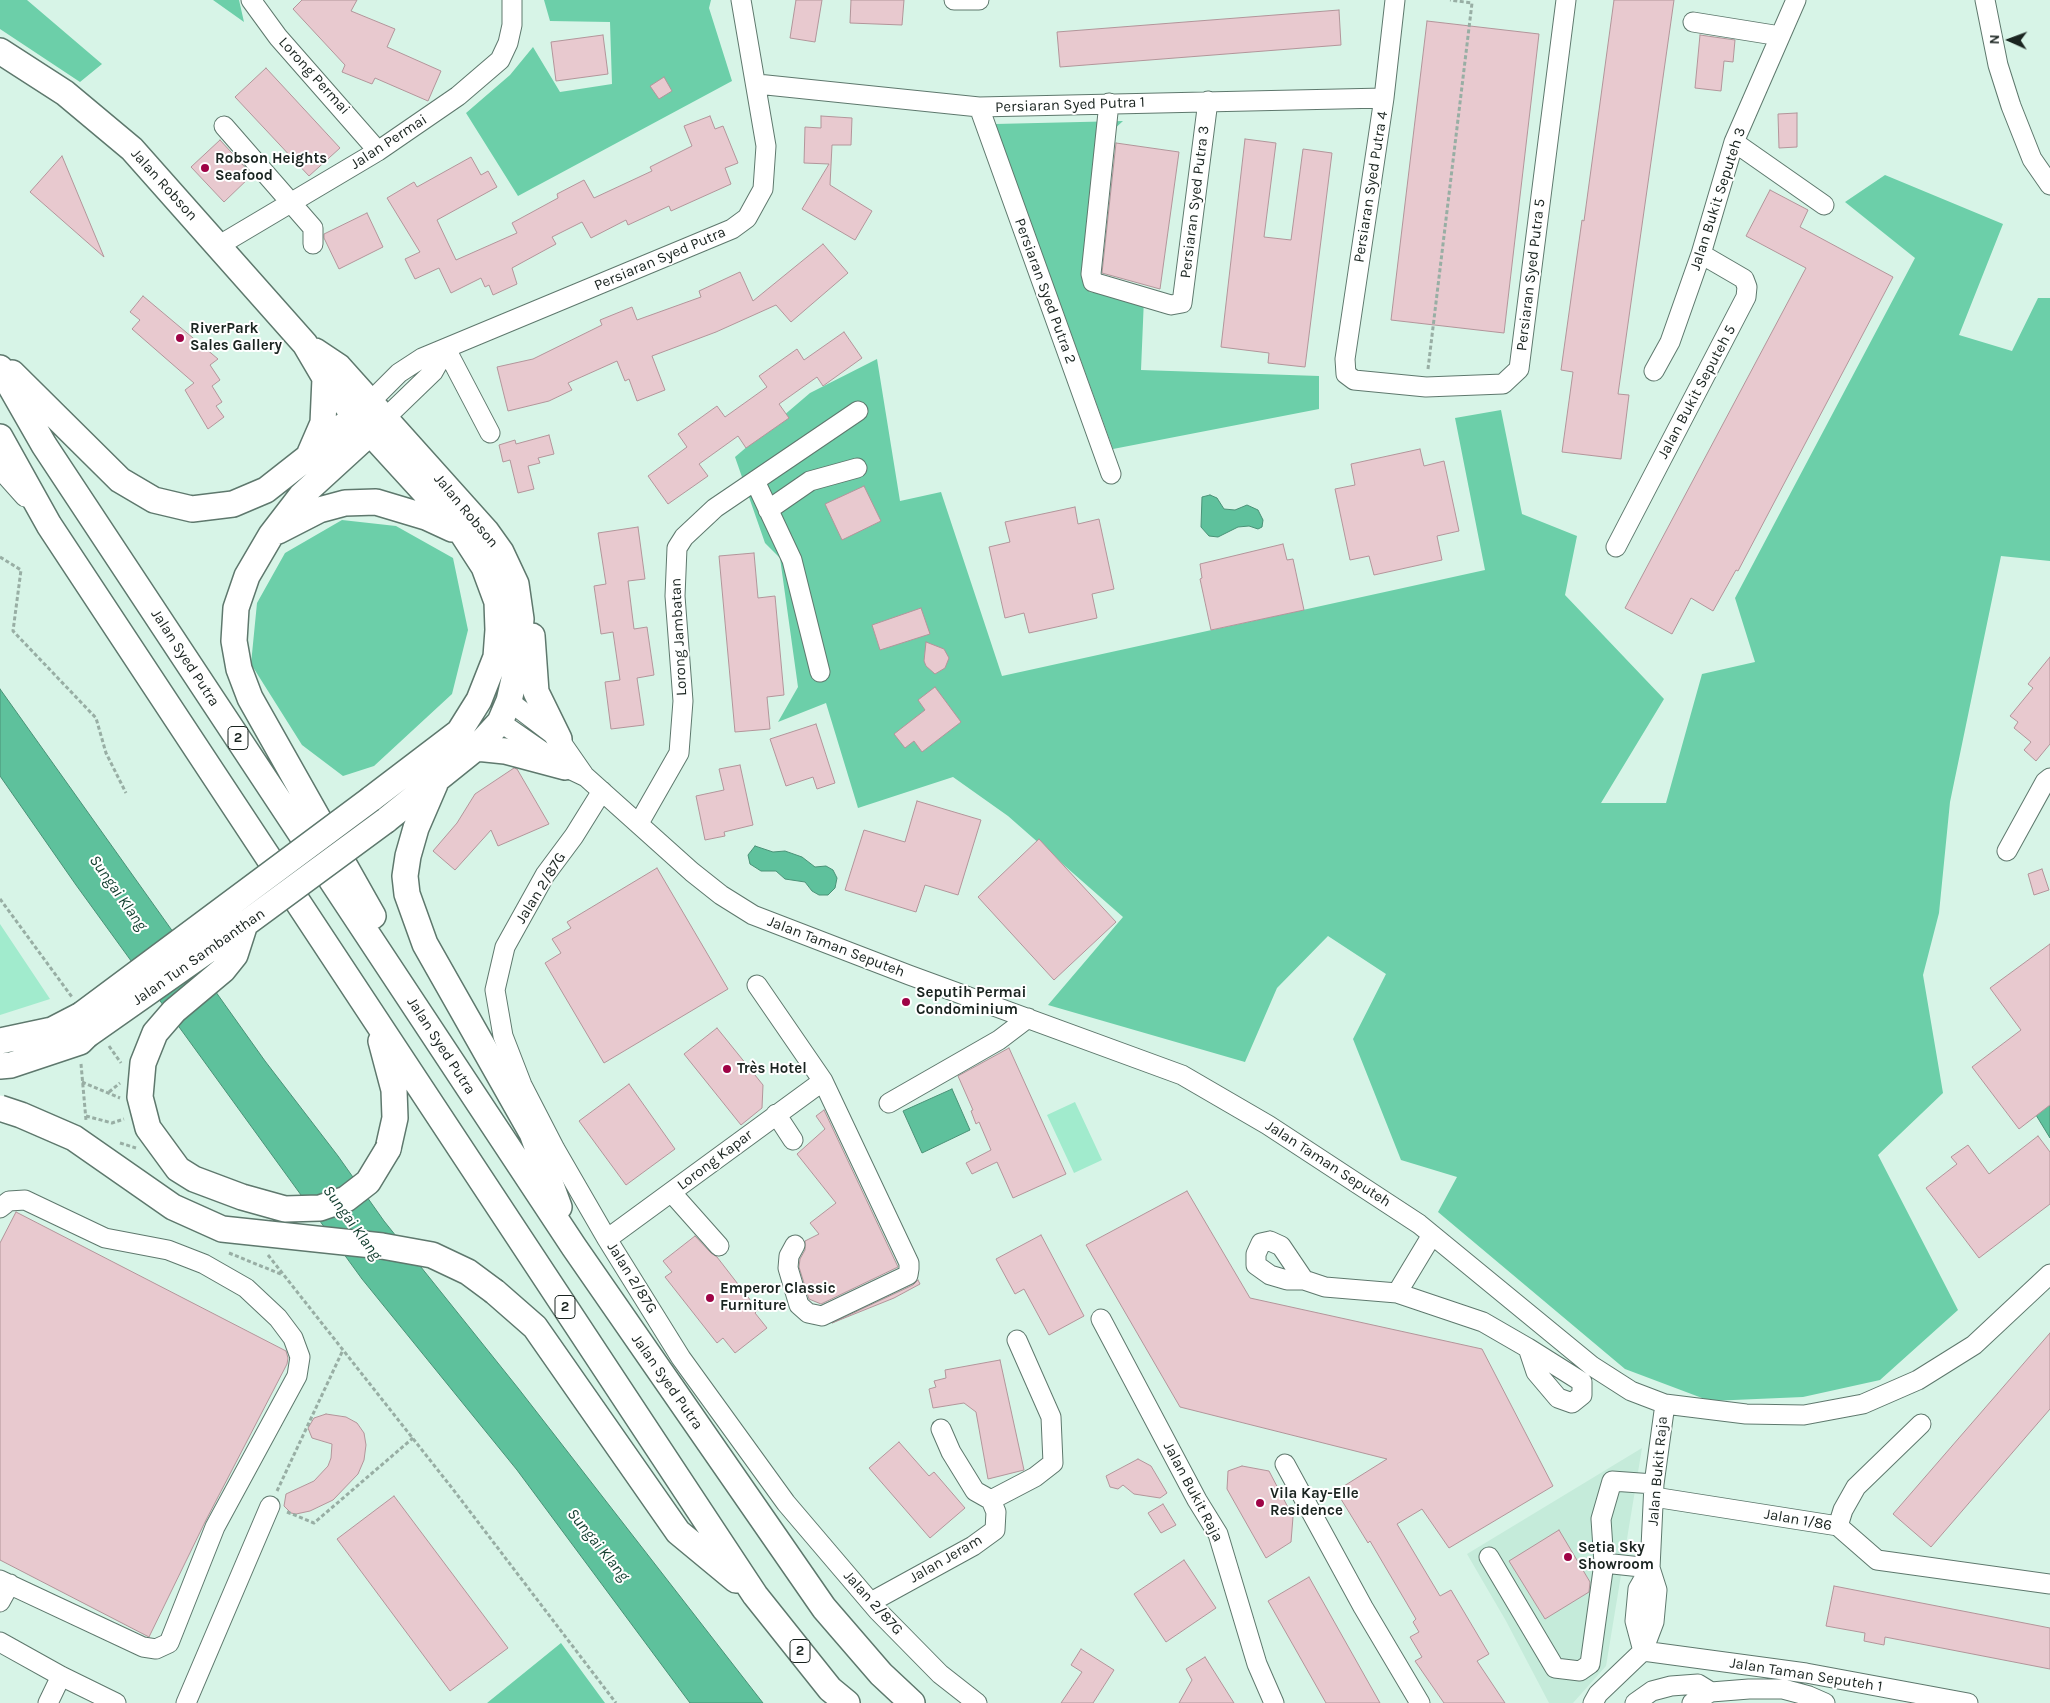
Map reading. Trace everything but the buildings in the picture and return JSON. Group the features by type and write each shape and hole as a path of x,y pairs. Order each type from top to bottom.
{"main road":[{"name":"Jalan Robson","path":"0,51 65,92 132,149 305,344 325,378 370,417 486,531 501,552 516,584 521,618 520,644 500,709 468,740 438,779 385,821"},
{"name":"Jalan Robson","path":"305,344 339,367 370,417 462,533 484,566 498,602 496,657 479,700 468,740 371,799"},
{"path":"0,360 120,480 154,500 192,509 233,504 266,490 308,458 370,417"},
{"name":"Jalan Syed Putra","path":"0,368 44,445 574,1247 824,1608 881,1674 912,1703"},
{"path":"308,458 323,422 325,378"},
{"path":"370,417 301,496 271,534 248,576 236,608 234,641 242,676 250,698 480,1106"},
{"name":"2","path":"0,437 49,525 755,1596 830,1689 848,1703"},
{"path":"271,534 319,510 345,503 376,502 426,517 462,533"},
{"path":"516,584 527,608 536,692 559,739"},
{"path":"496,657 500,709"},
{"path":"468,740 576,772"},
{"path":"438,779 416,828 408,856 405,876 407,894 426,944 532,1133 574,1247"},
{"name":"Jalan Tun Sambanthan","path":"0,1066 11,1065 80,1042 88,1024 371,799"},
{"name":"Jalan Tun Sambanthan","path":"0,1042 88,1024 245,924 385,821"},
{"path":"245,924 234,955 223,970 174,1011 155,1033 143,1063 140,1097 148,1128 178,1170 194,1179 285,1209 320,1208 346,1199 368,1182 388,1149 395,1118 394,1090 375,1018"},
{"path":"0,1108 21,1114 74,1138 173,1207 222,1228 382,1246 432,1256 468,1272 495,1292 535,1327 678,1532 755,1596"},
{"path":"800,1652 826,1703"}],"street":[{"name":"Lorong Permai","path":"251,0 278,37 378,151"},
{"name":"Jalan Permai","path":"218,246 378,151 458,96 500,60 508,43 512,26 512,0"},
{"path":"954,0 979,0"},
{"name":"Persiaran Syed Putra 4","path":"1346,374 1345,359 1384,98 1395,0"},
{"name":"Persiaran Syed Putra 5","path":"1346,374 1354,380 1426,387 1504,384 1520,368 1566,0"},
{"name":"Jalan Bukit Seputeh 3","path":"1654,371 1670,342 1701,254 1734,142 1796,0"},
{"path":"1985,0 1998,65 2011,106 2032,159 2050,185"},
{"name":"Persiaran Syed Putra","path":"446,349 732,229 747,218 763,189 766,172 766,146 757,84 749,1"},
{"path":"1693,22 1780,36"},
{"name":"Persiaran Syed Putra 1","path":"757,84 979,107 1384,98"},
{"name":"Persiaran Syed Putra 3","path":"1109,103 1092,274 1093,282 1171,305 1182,303 1208,101"},
{"name":"Persiaran Syed Putra 2","path":"979,107 1111,474"},
{"path":"224,126 290,204 313,228 313,244"},
{"path":"1734,142 1824,205"},
{"name":"Jalan Bukit Seputeh 5","path":"1616,547 1746,297 1747,287 1744,279 1701,254"},
{"path":"370,417 433,372 446,349"},
{"path":"446,349 490,433"},
{"name":"Lorong Jambatan","path":"640,823 679,753 683,701 675,596 677,548 684,537 715,508 858,411"},
{"path":"0,468 49,525"},
{"path":"768,510 810,481 857,468"},
{"path":"755,481 792,560 820,672"},
{"name":"Jalan Taman Seputeh","path":"500,709 559,739 576,772"},
{"name":"Jalan Taman Seputeh","path":"500,709 576,772 602,790 721,896 753,915 909,975 1182,1075 1268,1125 1383,1200 1432,1235 1592,1366 1631,1391 1665,1404 1746,1414 1804,1415 1863,1404 1918,1380 1974,1345 2050,1274"},
{"path":"2007,851 2045,782 2050,778"},
{"name":"Jalan 2/87G","path":"602,790 574,836 545,875 505,947 495,990 503,1036 522,1085 555,1149 607,1239 681,1358 780,1495 871,1602 940,1674 977,1703"},
{"path":"757,985 823,1081 909,1263 910,1269 908,1275 822,1316 808,1313 799,1305 788,1268 789,1256 795,1245"},
{"path":"889,1104 998,1040 1028,1018"},
{"name":"Lorong Kapar","path":"607,1239 823,1081"},
{"path":"776,1114 793,1140"},
{"path":"671,1192 719,1246"},
{"path":"0,1208 9,1201 25,1200 105,1238 168,1250 204,1264 246,1288 278,1318 293,1338 300,1357 296,1376 215,1527 169,1643 156,1649 143,1647 5,1582 0,1602"},
{"path":"1396,1294 1432,1235"},
{"path":"1304,1280 1325,1287 1396,1294 1483,1322 1528,1348"},
{"name":"Jalan Bukit Raja","path":"1101,1319 1196,1500 1218,1534 1257,1664 1274,1703"},
{"path":"941,1429 951,1452 975,1491 991,1500 1035,1477 1053,1462 1051,1417 1016,1340"},
{"name":"Jalan Bukit Raja","path":"1643,1651 1635,1621 1638,1589 1650,1568 1654,1490 1665,1404"},
{"path":"1838,1526 1842,1510 1856,1487 1921,1424"},
{"path":"1285,1464 1363,1607 1420,1703"},
{"name":"Jalan 1/86","path":"1604,1563 1602,1519 1612,1481 1838,1526 1877,1560 2050,1584"},
{"name":"Jalan Jeram","path":"871,1602 973,1546 995,1530 996,1512 991,1500"},
{"path":"186,1703 270,1506"},
{"path":"1489,1557 1555,1668 1580,1671 1590,1664 1604,1563 1650,1568"},
{"path":"0,1642 116,1703"},
{"path":"1593,1703 1598,1694 1643,1651"},
{"name":"Jalan Taman Seputeh 1","path":"1643,1651 1806,1673 1968,1703"},
{"path":"48,1703 62,1676"},
{"path":"1635,1703 1652,1691 1671,1686 1698,1684 1711,1692"},
{"path":"1692,1703 1711,1692 1783,1689 1809,1696 1825,1703"}],"path":[{"path":"1426,387 1472,3 1450,0"},
{"path":"0,557 21,570 14,631 96,718 106,753 126,793"},
{"path":"0,899 88,1024 126,1069"},
{"path":"82,1082 124,1100"},
{"path":"109,1092 117,1086"},
{"path":"86,1116 112,1123 125,1119 128,1110"},
{"path":"267,1254 412,1438 616,1703"},
{"path":"343,1350 270,1506 314,1523 412,1438"}],"shaded area":[{"path":"0,0 27,0 102,64 80,82 0,29"},
{"path":"213,0 239,0 244,22"},
{"path":"544,0 711,0 709,8 732,81 518,196 466,113 510,75 533,47 560,92 612,84 610,22 550,21"},
{"path":"1123,121 1098,144 1089,292 1144,298 1141,370 1319,376 1319,409 1113,449 995,124"},
{"path":"1885,175 2003,224 1959,335 2012,351 2038,298 2050,298 2050,561 2001,556 1950,802 1939,913 1923,975 1943,1093 1878,1155 1958,1310 1880,1380 1803,1397 1710,1401 1625,1369 1438,1212 1457,1177 1401,1160 1353,1039 1386,974 1328,936 1277,988 1245,1062 1048,1005 1123,917 1008,816 953,777 858,808 826,703 778,722 798,687 780,558 765,543 735,457 810,393 877,359 900,501 941,492 1002,676 1485,570 1455,418 1501,410 1522,514 1577,536 1565,595 1664,699 1601,803 1666,803 1702,674 1755,662 1735,598 1915,258 1845,202"},
{"path":"342,520 396,526 453,558 468,630 452,694 374,766 343,776 302,745 251,664 257,603 285,553"},
{"path":"0,924 50,999 0,1015"},
{"path":"1075,1102 1102,1160 1074,1173 1047,1115"},
{"path":"1642,1448 1606,1666 1573,1703 1549,1703 1506,1621 1467,1554"},
{"path":"561,1643 605,1703 487,1703"}],"water":[{"path":"1210,495 1217,498 1224,509 1235,510 1247,505 1258,510 1263,520 1262,527 1258,529 1249,526 1238,527 1218,537 1209,536 1201,527 1202,497"},
{"name":"Sungai Klang","path":"0,689 265,1061 338,1156 384,1221 518,1388 763,1703 690,1703 517,1470 362,1279 76,885 0,776"},
{"path":"755,846 773,852 785,851 802,857 815,867 826,866 833,870 837,878 835,888 828,895 819,895 812,891 805,882 785,879 776,871 761,871 750,864 748,855"},
{"path":"952,1089 970,1130 922,1153 903,1111"},
{"path":"2050,1103 2050,1138 2036,1115"}],"place":[{"name":"Robson Heights Seafood","path":"205,168"},
{"name":"RiverPark Sales Gallery","path":"180,338"},
{"name":"Seputih Permai Condominium","path":"906,1002"},
{"name":"Très Hotel","path":"727,1069"},
{"name":"Emperor Classic Furniture","path":"710,1298"},
{"name":"Vila Kay-Elle Residence","path":"1260,1503"},
{"name":"Setia Sky Showroom","path":"1568,1557"}]}
